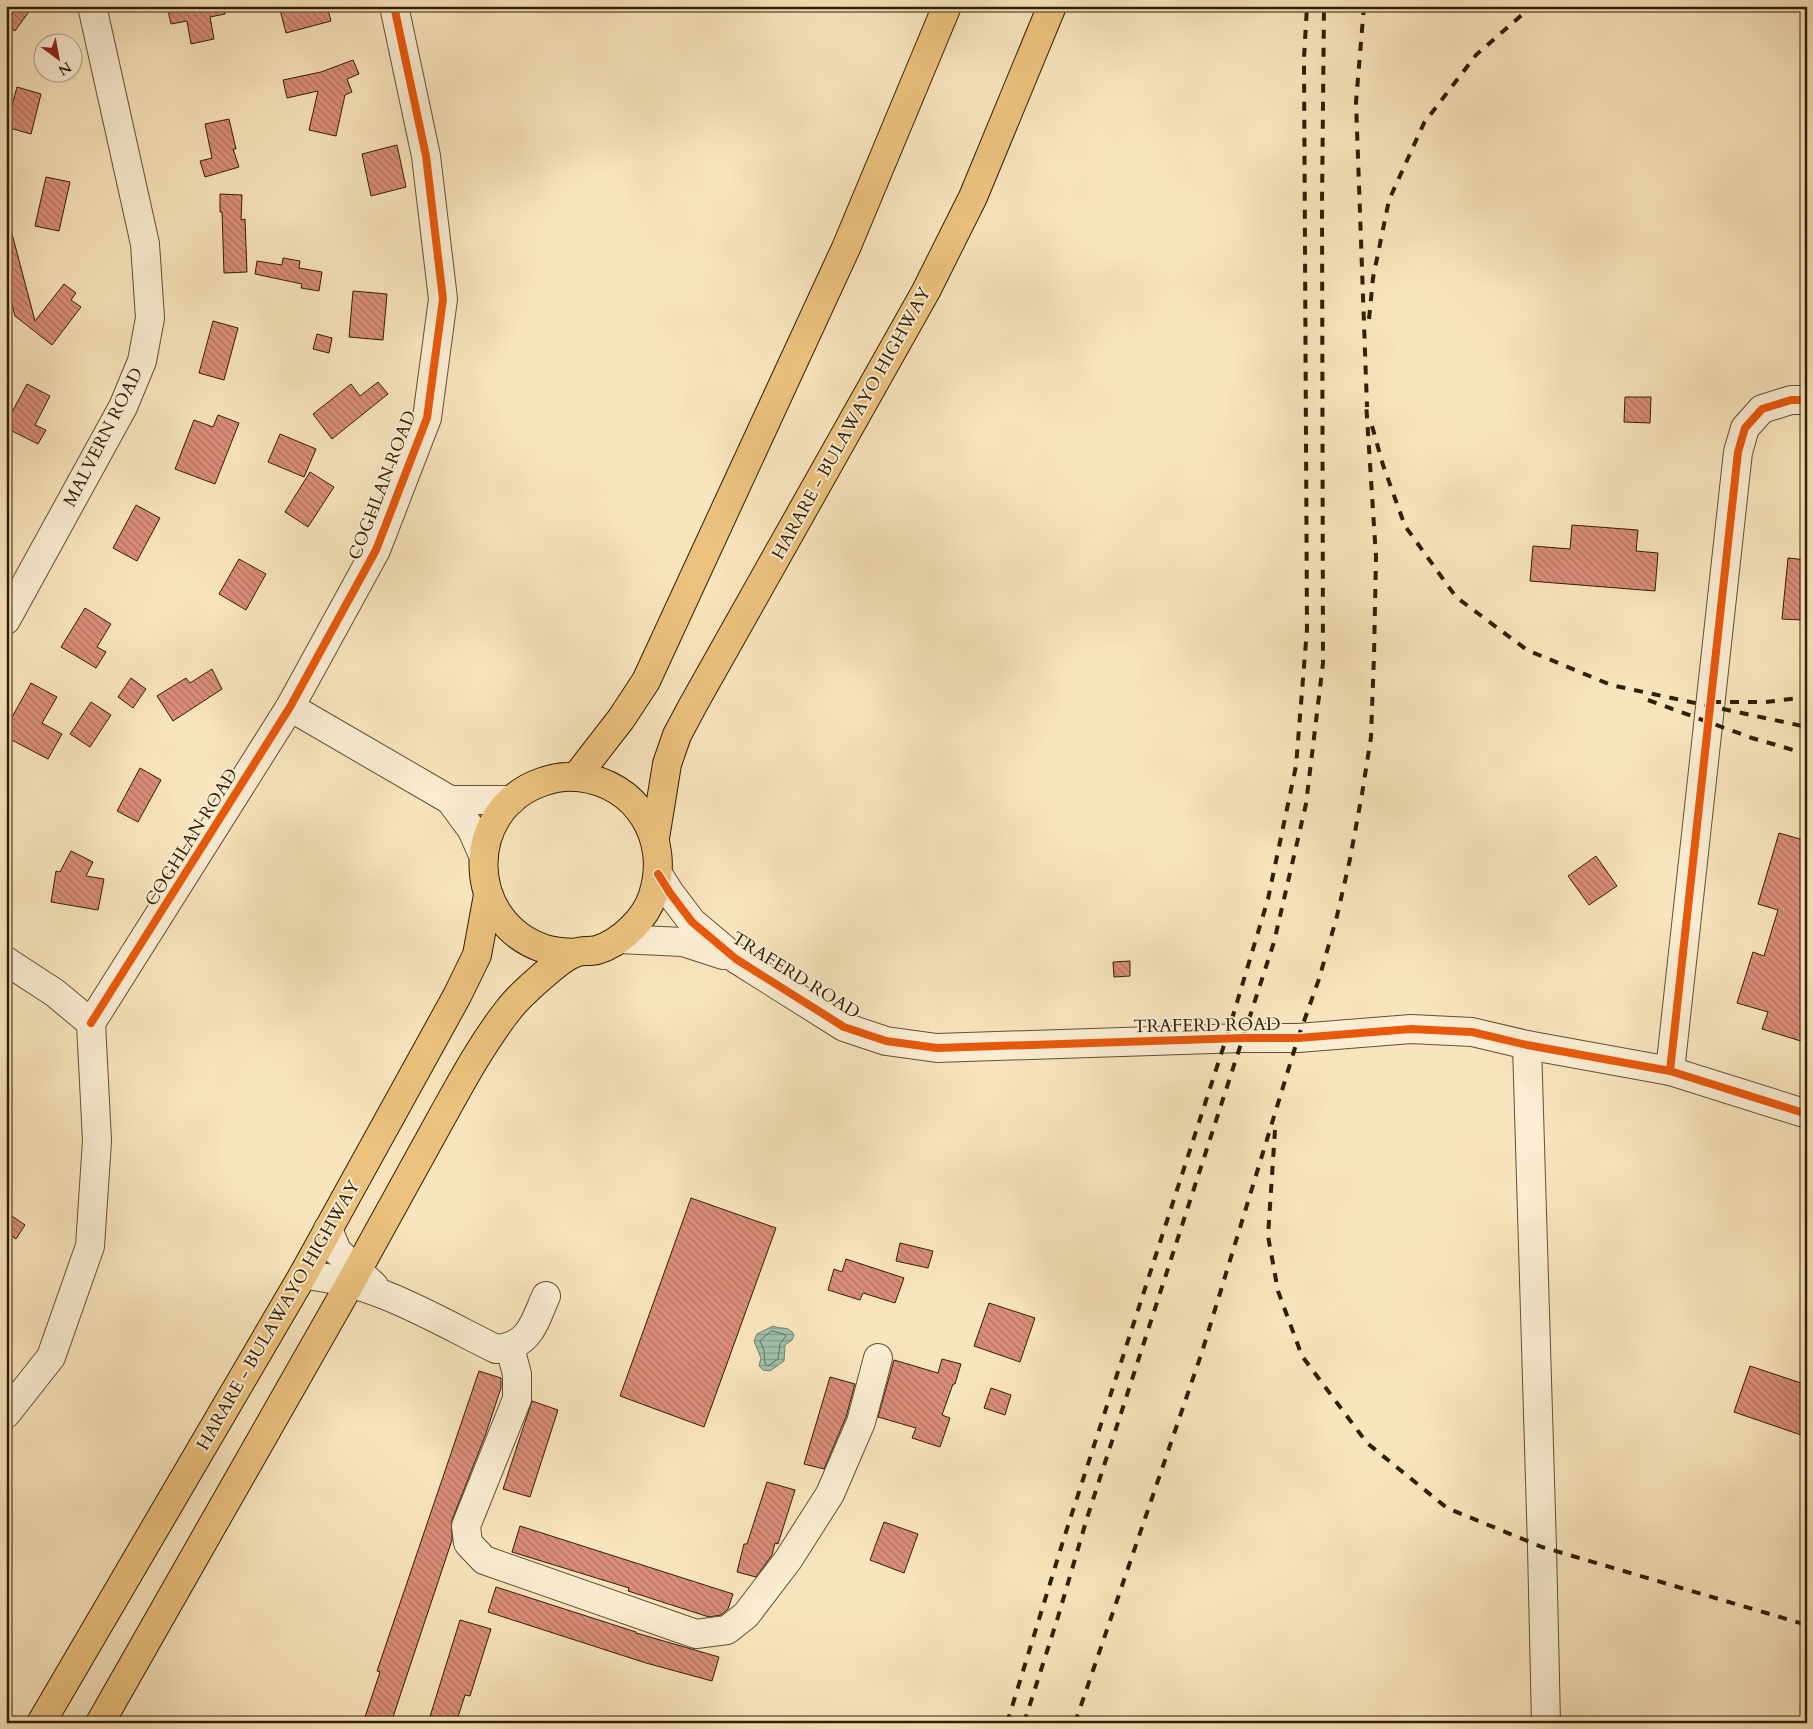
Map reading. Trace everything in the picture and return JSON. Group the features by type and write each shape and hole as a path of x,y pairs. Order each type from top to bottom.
{"highway":[{"path":"576,777 621,718 646,681 846,248 947,6"},
{"name":"HARARE - BULAWAYO HIGHWAY","path":"655,838 644,814 625,795 602,782 576,777 553,779 531,786 512,800 498,816 491,828 483,855 483,875 488,895 501,919 521,938 546,950 574,953 598,950 619,939 638,921 652,899 658,874 655,838 667,764 677,735 926,291 973,197 1052,6"},
{"name":"HARARE - BULAWAYO HIGHWAY","path":"41,1723 303,1275 457,996 477,955 488,895"},
{"name":"HARARE - BULAWAYO HIGHWAY","path":"100,1723 480,1051 510,1008 537,981 574,953"}],"street":[{"name":"MALVERN ROAD","path":"6,620 123,407 142,361 150,318 145,244 92,6"},
{"name":"COGHLAN ROAD","path":"90,1023 290,707 376,550 427,418 443,299 426,156 394,6"},
{"path":"1670,1071 1738,452 1745,428 1762,409 1791,400 1807,400"},
{"path":"290,707 450,800 472,830 483,855"},
{"path":"450,800 512,800"},
{"name":"TRAFERD ROAD","path":"658,874 692,922 736,959 844,1027 886,1041 937,1048 1243,1038 1298,1038 1411,1029 1472,1032 1670,1071 1807,1114"},
{"name":"TRAFERD ROAD","path":"619,939 683,942 736,959"},
{"path":"6,961 55,993 90,1023 97,1141 90,1246 51,1357 6,1414"},
{"path":"1527,1044 1546,1723"},
{"path":"328,1229 337,1251 353,1276 381,1292 496,1349 510,1348 526,1337 546,1296"},
{"path":"303,1275 353,1276"},
{"path":"510,1348 517,1374 517,1399 466,1526 468,1543 484,1560 696,1634 727,1630 746,1615 788,1560 830,1494 861,1422 878,1358"}],"water":[{"path":"773,1326 788,1329 794,1335 792,1340 785,1345 784,1361 770,1371 763,1370 759,1366 761,1358 754,1341 757,1334"}],"building":[{"path":"6,6 33,6 15,31 6,25"},
{"path":"167,6 225,6 225,14 210,17 214,39 191,44 187,21 171,24"},
{"path":"279,6 327,6 331,21 286,33"},
{"path":"353,60 359,74 347,79 352,92 345,95 336,136 309,130 318,91 287,98 283,80 321,72"},
{"path":"17,87 41,94 31,134 6,127"},
{"path":"229,119 236,149 233,149 239,167 205,177 200,161 212,158 205,124"},
{"path":"397,145 406,187 371,196 362,154"},
{"path":"46,177 70,182 59,231 35,226"},
{"path":"220,194 242,195 241,220 245,219 247,272 224,273"},
{"path":"11,230 35,321 64,284 76,293 71,300 81,307 52,345 15,316 6,282 6,231"},
{"path":"283,258 300,261 299,268 322,272 319,291 301,288 302,284 255,274 257,261 282,265"},
{"path":"353,291 387,294 383,340 349,337"},
{"path":"213,321 238,328 224,380 199,373"},
{"path":"317,334 332,338 329,353 313,349"},
{"path":"378,382 388,394 332,439 313,414 351,384 360,396"},
{"path":"27,384 50,396 35,425 46,430 38,444 6,428 6,409 12,412"},
{"path":"1625,397 1651,397 1650,423 1624,422"},
{"path":"218,415 239,423 215,484 175,469 194,420 213,427"},
{"path":"280,434 316,449 304,477 268,462"},
{"path":"310,472 334,487 308,527 285,512"},
{"path":"136,505 160,518 137,561 113,548"},
{"path":"1572,525 1638,530 1636,551 1658,553 1655,591 1530,581 1533,546 1570,549"},
{"path":"1788,558 1807,560 1807,594 1803,594 1802,620 1782,619"},
{"path":"239,559 266,574 246,610 219,594"},
{"path":"85,608 111,624 97,647 106,652 96,668 61,647"},
{"path":"212,669 222,689 173,721 157,696 186,678 190,683"},
{"path":"131,678 146,689 133,708 118,697"},
{"path":"31,683 57,697 42,723 62,734 48,759 6,737 6,728"},
{"path":"91,702 111,715 90,747 70,734"},
{"path":"140,768 161,780 138,822 117,811"},
{"path":"1779,833 1807,841 1807,1043 1762,1029 1768,1012 1737,1003 1753,952 1764,956 1778,910 1758,904"},
{"path":"71,851 93,862 86,876 104,879 98,910 51,902 56,871 60,872"},
{"path":"1596,856 1617,886 1589,905 1568,876"},
{"path":"1130,961 1130,976 1114,977 1113,962"},
{"path":"691,1198 776,1228 704,1427 620,1396"},
{"path":"6,1212 25,1225 16,1239 6,1232"},
{"path":"900,1243 933,1251 928,1268 896,1261"},
{"path":"846,1259 904,1278 895,1303 863,1293 860,1300 828,1290 834,1269 842,1272"},
{"path":"989,1303 1035,1318 1020,1362 974,1346"},
{"path":"942,1359 961,1364 942,1415 950,1418 940,1447 912,1438 916,1428 878,1417 894,1360 938,1373"},
{"path":"1750,1366 1807,1385 1807,1437 1734,1412"},
{"path":"479,1371 501,1378 501,1388 485,1436 452,1520 452,1540 391,1723 363,1723 380,1672 377,1671"},
{"path":"830,1377 855,1384 846,1417 824,1469 804,1464"},
{"path":"991,1388 1011,1395 1005,1415 984,1408"},
{"path":"532,1401 558,1410 530,1497 503,1489"},
{"path":"767,1482 795,1490 778,1544 775,1543 772,1555 756,1577 737,1572 744,1544 747,1544"},
{"path":"884,1522 918,1534 904,1573 870,1560"},
{"path":"520,1526 733,1594 728,1609 721,1615 709,1617 628,1591 629,1588 512,1552"},
{"path":"496,1587 636,1633 719,1657 712,1681 646,1663 488,1612"},
{"path":"460,1620 491,1629 470,1696 465,1695 456,1723 428,1723"}],"railway":[{"path":"1007,1723 1064,1538 1226,1039 1268,899 1296,766 1307,629 1304,58 1307,6"},
{"path":"1024,1723 1087,1518 1274,942 1306,804 1323,663 1322,204 1324,6"},
{"path":"1364,6 1356,102 1367,407"},
{"path":"1369,319 1373,278 1389,200 1424,123 1476,55 1532,6"},
{"path":"1075,1723 1202,1352 1298,1038 1319,979 1337,916 1350,859 1371,737 1374,655 1376,557 1366,402"},
{"path":"1372,426 1383,465 1405,526 1456,597 1527,650 1611,685 1807,727"},
{"path":"1712,702 1766,702 1807,697"},
{"path":"1648,700 1752,738 1807,754"},
{"path":"1275,1130 1268,1236 1278,1291 1302,1356 1367,1443 1447,1508 1542,1547 1807,1625"}],"cycle path":[{"path":"91,1023 290,707 376,550 427,418 443,299 426,156 394,6"},
{"path":"1670,1071 1738,452 1745,428 1762,409 1791,400 1807,400"},
{"path":"658,874 692,922 736,959 844,1027 886,1041 937,1048 1243,1038 1298,1038 1411,1029 1472,1032 1527,1045 1670,1071 1807,1114"}]}
